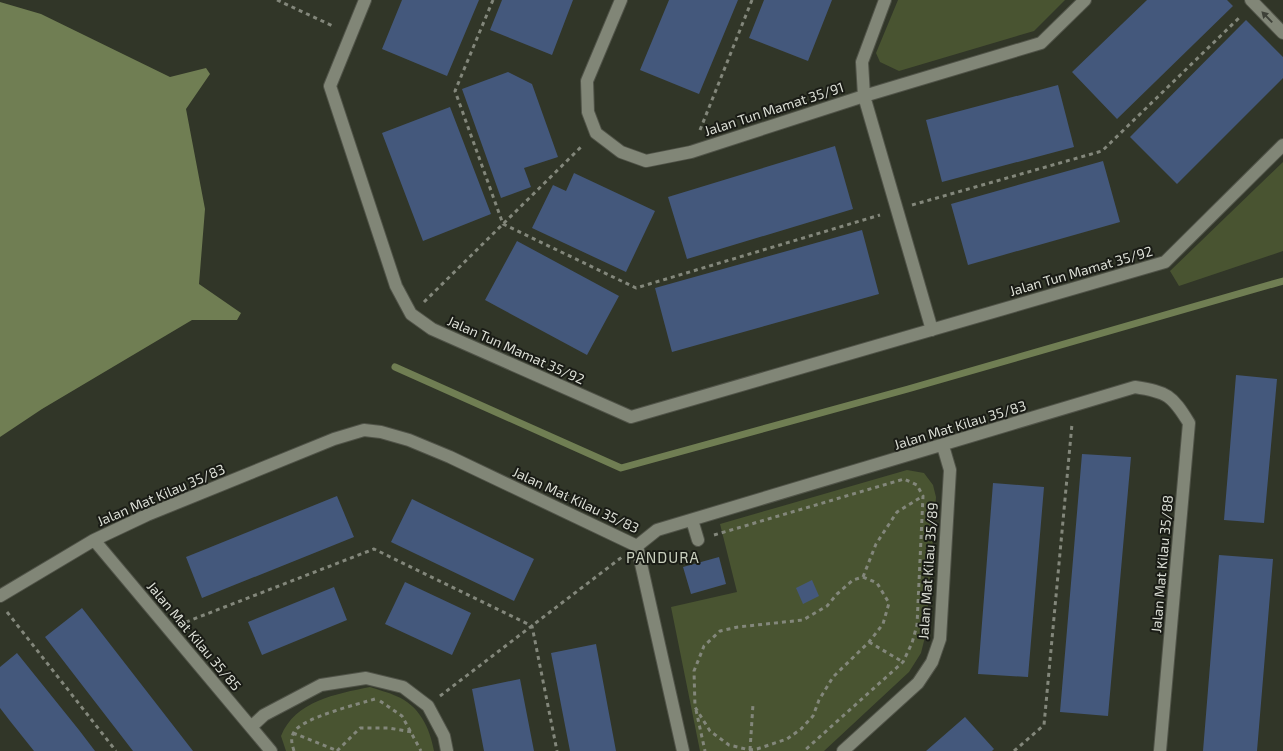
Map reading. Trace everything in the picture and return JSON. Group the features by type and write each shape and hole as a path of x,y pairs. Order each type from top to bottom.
{"street":[{"name":"Jalan Tun Mamat 35/92","path":"365,0 330,86 396,286 412,314 432,329 632,417 1165,262 1283,145"},
{"path":"596,132 588,112 587,81 621,0"},
{"path":"885,0 862,62 864,96 932,330"},
{"name":"Jalan Tun Mamat 35/91","path":"596,132 621,152 646,161 691,152 864,96 1041,44 1086,0"},
{"path":"1252,2 1283,34"},
{"name":"Jalan Mat Kilau 35/83","path":"0,596 94,540 147,515 334,439 364,430 381,432 409,440 450,457 637,546 658,530 1135,387 1160,391"},
{"name":"Jalan Mat Kilau 35/88","path":"1160,391 1178,404 1189,423 1160,751"},
{"name":"Jalan Mat Kilau 35/89","path":"843,751 918,683 932,662 940,639 950,470 943,446"},
{"path":"692,520 698,540"},
{"name":"Jalan Mat Kilau 35/85","path":"94,540 271,751"},
{"path":"637,546 683,751"},
{"path":"251,727 264,715 321,685 366,678 403,687 428,706 444,736 447,751"}],"path":[{"path":"277,0 335,27"},
{"path":"492,0 455,91 503,224 636,288 1102,150 1252,2"},
{"path":"691,152 752,0"},
{"path":"412,314 596,132"},
{"path":"1014,751 1044,725 1074,406"},
{"path":"698,540 904,479 916,485 923,496 918,624 903,662 804,751"},
{"path":"863,577 876,544 897,512 923,496"},
{"path":"428,706 637,546"},
{"path":"169,629 374,549 532,626"},
{"path":"695,707 710,731 729,744 750,750 787,739 802,729 813,716 819,700 833,677 869,642 883,624 888,603 877,583 863,577 853,580 827,606 802,620 738,627 720,632 704,646 694,671 695,707 705,751"},
{"path":"6,611 116,751"},
{"path":"532,626 557,751"},
{"path":"869,642 903,662"},
{"path":"294,751 291,741 293,733 298,727 308,721 377,698 402,716 421,751"},
{"path":"750,750 753,704"},
{"path":"293,733 338,751 360,728 390,728 412,732"}],"shaded area":[{"path":"898,0 1065,0 1034,31 899,71 880,62 876,53"},
{"path":"0,2 41,14 170,77 206,68 210,74 186,109 205,209 199,284 241,313 237,320 192,320 42,409 0,437"},
{"path":"1283,162 1283,251 1179,286 1170,271"},
{"path":"907,470 924,473 933,485 936,497 926,633 921,653 909,672 824,751 700,751 671,607 737,592 720,524"},
{"path":"370,687 404,700 417,711 430,734 434,751 286,751 281,736 287,724 306,707 331,696"}],"building":[{"path":"402,0 479,0 447,76 382,49"},
{"path":"502,0 573,0 552,55 490,30"},
{"path":"669,0 738,0 699,94 640,70"},
{"path":"764,0 832,0 808,61 749,38"},
{"path":"1147,0 1227,0 1233,6 1117,119 1072,72"},
{"path":"1246,20 1283,57 1283,78 1177,184 1130,137"},
{"path":"508,72 532,84 558,157 524,168 531,187 501,198 462,89"},
{"path":"1058,85 1074,147 942,182 926,120"},
{"path":"450,107 491,214 423,241 382,133"},
{"path":"835,146 853,209 687,259 668,197"},
{"path":"1103,161 1120,222 968,265 951,204"},
{"path":"574,173 655,211 626,272 532,228 553,185 566,191"},
{"path":"862,230 879,294 672,352 655,288"},
{"path":"517,241 619,296 587,355 485,300"},
{"path":"1236,375 1277,379 1264,523 1224,520"},
{"path":"1082,454 1131,457 1108,716 1060,712"},
{"path":"993,483 1044,487 1028,677 978,674"},
{"path":"337,496 354,537 202,598 186,557"},
{"path":"412,499 534,559 514,601 391,542"},
{"path":"1219,555 1273,559 1257,751 1203,751"},
{"path":"719,557 726,584 691,594 683,567"},
{"path":"812,580 819,596 803,604 796,588"},
{"path":"405,582 471,613 452,655 385,624"},
{"path":"334,587 347,620 262,655 248,622"},
{"path":"82,608 193,751 133,751 45,637"},
{"path":"596,644 616,751 570,751 551,653"},
{"path":"17,653 95,751 34,751 10,721 0,708 0,667"},
{"path":"520,679 534,751 484,751 472,689"},
{"path":"965,717 994,749 992,751 926,751"}],"waterway":[{"path":"395,367 621,468 908,389 1283,281"}],"district":[{"name":"PANDURA","path":"663,558"}]}
